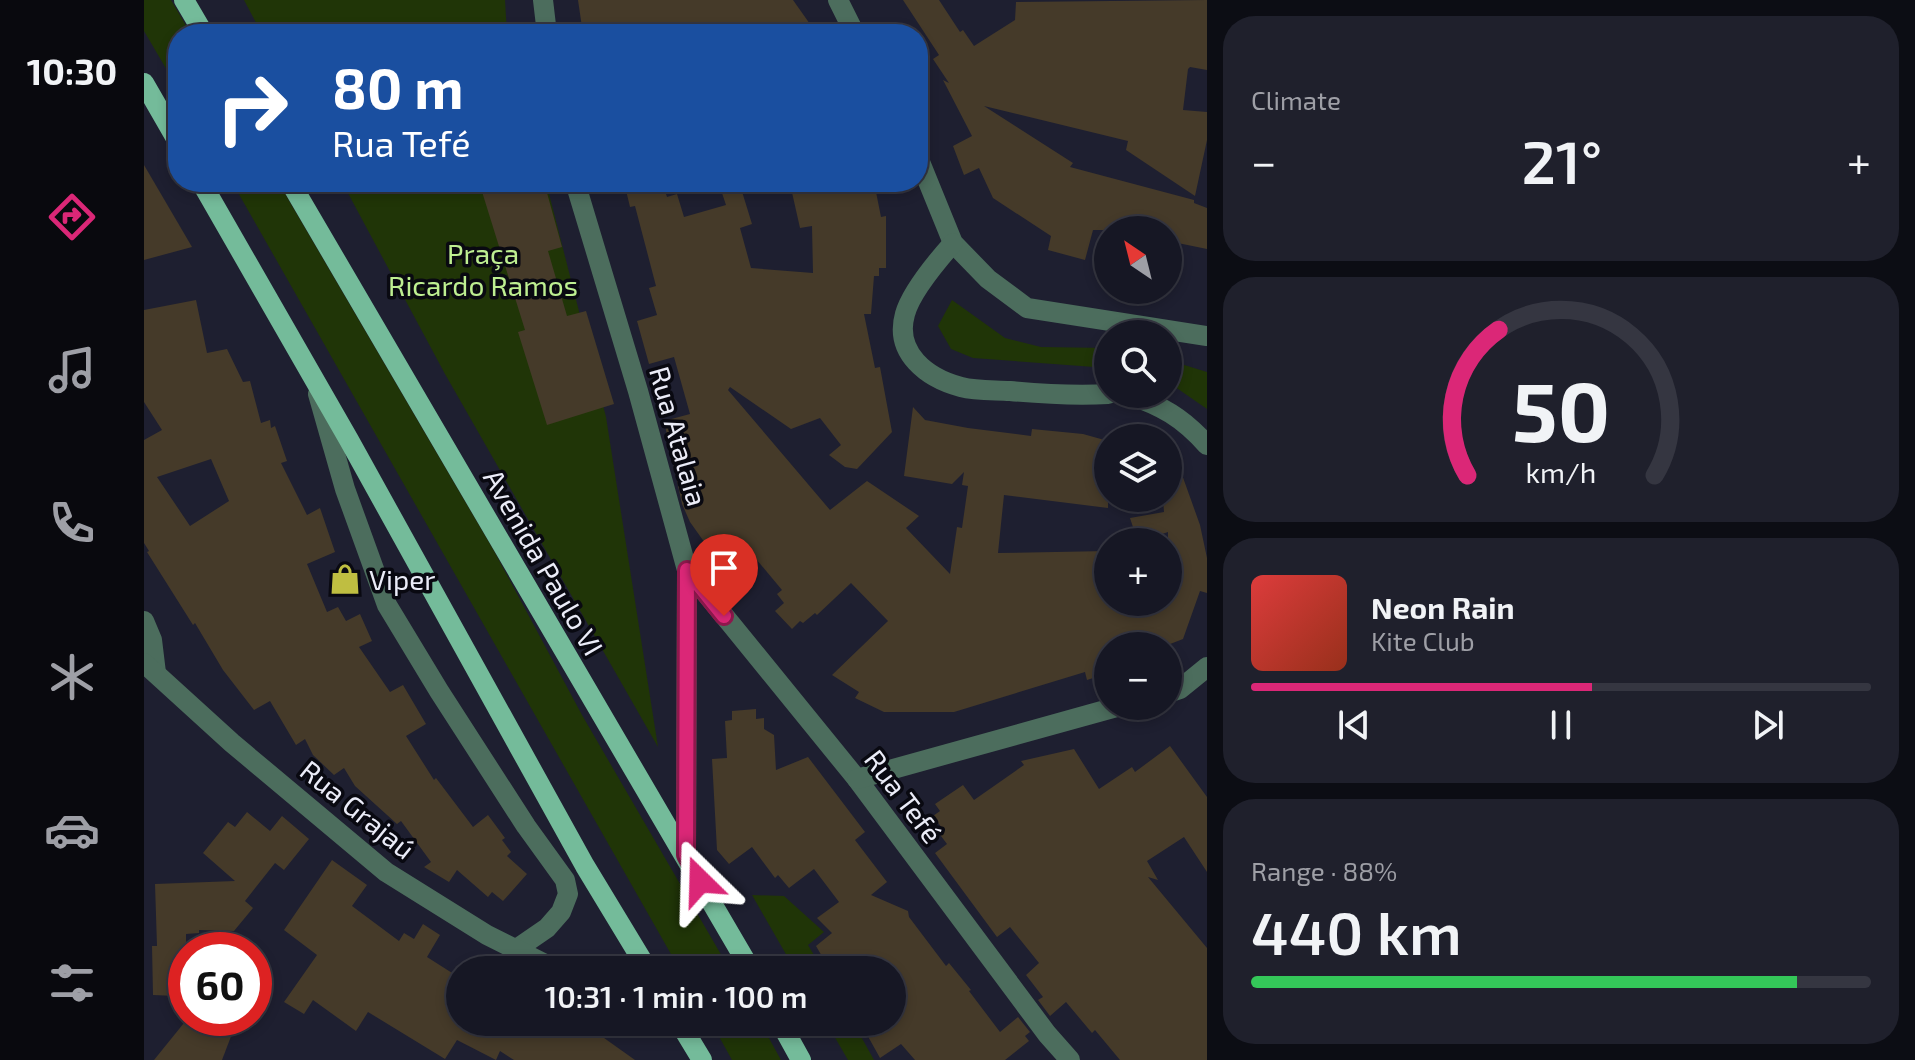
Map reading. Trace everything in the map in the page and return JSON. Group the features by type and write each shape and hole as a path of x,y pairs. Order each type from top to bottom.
{"main road":[{"path":"184,0 198,24"},
{"path":"144,83 168,125"},
{"path":"207,192 578,853 640,956"},
{"name":"Avenida Paulo VI","path":"296,192 743,956"},
{"path":"684,1036 702,1060"},
{"path":"788,1036 801,1060"}],"street":[{"path":"543,0 546,24"},
{"path":"838,0 850,24"},
{"path":"928,182 953,243 988,279 1027,308 1207,336"},
{"name":"Rua Atalaia","path":"578,192 638,391 687,570 686,855"},
{"path":"953,243 937,261 905,312 903,335 911,356 927,374 963,388 1061,397 1094,395"},
{"path":"312,376 345,489 387,605 512,804 565,880 568,894 561,912 547,928 515,950"},
{"path":"1163,408 1207,445"},
{"name":"Rua Tefé","path":"687,570 857,779 1047,1034 1070,1060"},
{"path":"144,621 152,640 150,668"},
{"path":"1182,687 1207,667"},
{"name":"Rua Grajaú","path":"150,668 232,743 386,872 487,935 528,956"},
{"path":"857,779 1094,713"}],"green space":[{"path":"144,0 171,0 185,24 168,24 168,72 144,31"},
{"path":"244,0 505,0 506,24 257,24"},
{"path":"238,192 284,192 494,551 582,715 722,956 672,956"},
{"name":"Praça Ricardo Ramos","path":"347,192 549,192 606,417 658,747 445,374"},
{"path":"952,300 1005,338 1041,347 1094,348 1094,367 973,358 951,349 938,326"},
{"path":"1182,364 1207,372 1207,409 1182,392"},
{"path":"752,895 784,896 824,932 808,945 815,956 787,956"},
{"path":"719,1036 768,1036 781,1060 732,1060"},
{"path":"834,1036 861,1036 874,1060 848,1060"}],"building":[{"path":"578,0 793,0 810,24 582,24"},
{"path":"903,0 939,0 960,32 963,30 974,46 1015,20 1016,2 1207,0 1207,70 1188,69 1183,110 1207,112 1207,140 1195,196 1126,150 1128,141 984,106 1073,163 1070,167 1194,200 1194,203 1207,208 1207,249 1182,244 1182,216 1094,216 1094,230 1085,260 1048,250 1051,236 993,198 979,168 964,175 953,146 972,136 943,80 949,83 933,59 939,55 928,38 928,24 919,24"},
{"path":"144,165 192,247 144,260"},
{"path":"482,192 547,192 562,247 548,251 567,316 586,311 614,404 547,425 518,332 525,330"},
{"path":"626,192 665,192 667,197 677,194 684,217 726,205 722,192 742,192 752,224 740,228 751,268 813,273 812,226 800,228 792,192 876,192 881,217 886,216 886,268 879,268 879,276 874,276 871,314 864,314 875,368 880,367 892,432 857,469 845,467 829,455 841,445 820,418 791,429 730,387 728,390 830,510 867,481 919,516 906,528 950,574 957,527 962,528 968,486 962,485 964,472 952,484 904,476 913,407 925,420 968,428 1031,436 1032,429 1094,437 1094,506 1004,495 998,553 1094,551 1094,616 1182,616 1182,528 1133,528 1130,518 1182,512 1182,475 1200,525 1207,558 1207,593 1200,591 1183,639 1182,632 1094,632 1094,678 1087,680 1085,672 954,712 884,712 855,698 859,692 832,675 888,621 851,583 817,615 815,613 803,623 800,621 792,629 775,611 784,603 777,594 782,590 746,547 722,567 690,522 682,504 664,421 690,414 674,357 649,364 637,321 657,315 649,288 656,286 635,206 630,207"},
{"path":"196,300 207,353 227,349 243,382 250,381 261,423 270,420 271,428 275,426 287,461 281,463 307,515 320,508 335,552 307,564 327,612 338,607 346,621 360,614 372,641 359,647 390,692 403,685 426,724 406,736 434,780 436,778 473,827 488,815 505,838 502,840 511,852 507,856 527,874 503,901 492,892 488,897 457,870 449,882 424,867 431,862 401,821 397,824 355,786 344,768 334,775 313,755 305,739 296,745 270,701 254,710 223,670 147,552 144,543 144,440 162,430 144,402 144,310","holes":["211,459 229,501 190,526 157,477"]},
{"path":"756,709 756,719 764,718 764,729 774,735 776,770 808,757 865,832 855,840 887,882 871,895 908,911 909,917 946,966 949,963 1000,1032 1018,1017 1030,1032 1025,1036 1029,1041 1005,1060 915,1060 901,1044 880,1058 868,1036 906,1036 906,956 822,956 816,946 832,933 817,918 839,902 814,869 789,888 778,875 775,878 752,847 729,864 717,850 712,759 727,758 725,721 732,720 732,711"},
{"path":"1170,746 1207,797 1207,872 1184,837 1147,861 1158,880 1148,877 1207,948 1207,1060 1120,1060 1066,1002 1050,1016 1038,1000 1043,997 1026,975 1039,963 1010,927 997,937 935,853 947,844 938,832 942,828 933,816 940,811 935,804 963,785 974,800 1024,765 1021,761 1074,749 1099,789 1132,767 1135,772"},
{"path":"247,812 270,831 282,816 309,839 284,870 275,863 245,901 253,908 234,931 168,932 168,996 153,995 152,946 157,946 155,884 235,881 203,853 228,822 235,827"},
{"path":"332,860 367,885 352,906 399,941 404,933 414,939 423,924 440,935 427,957 446,969 446,1036 601,1036 635,1060 514,1060 500,1051 496,1060 457,1040 445,1059 368,1012 356,1031 313,1000 304,1014 284,1002 317,955 284,930"},
{"path":"173,1036 231,1036 222,1060 154,1060"}],"place":[{"name":"Viper","path":"345,579"}],"route":[{"path":"700,881 686,855 687,570 724,616"}]}
